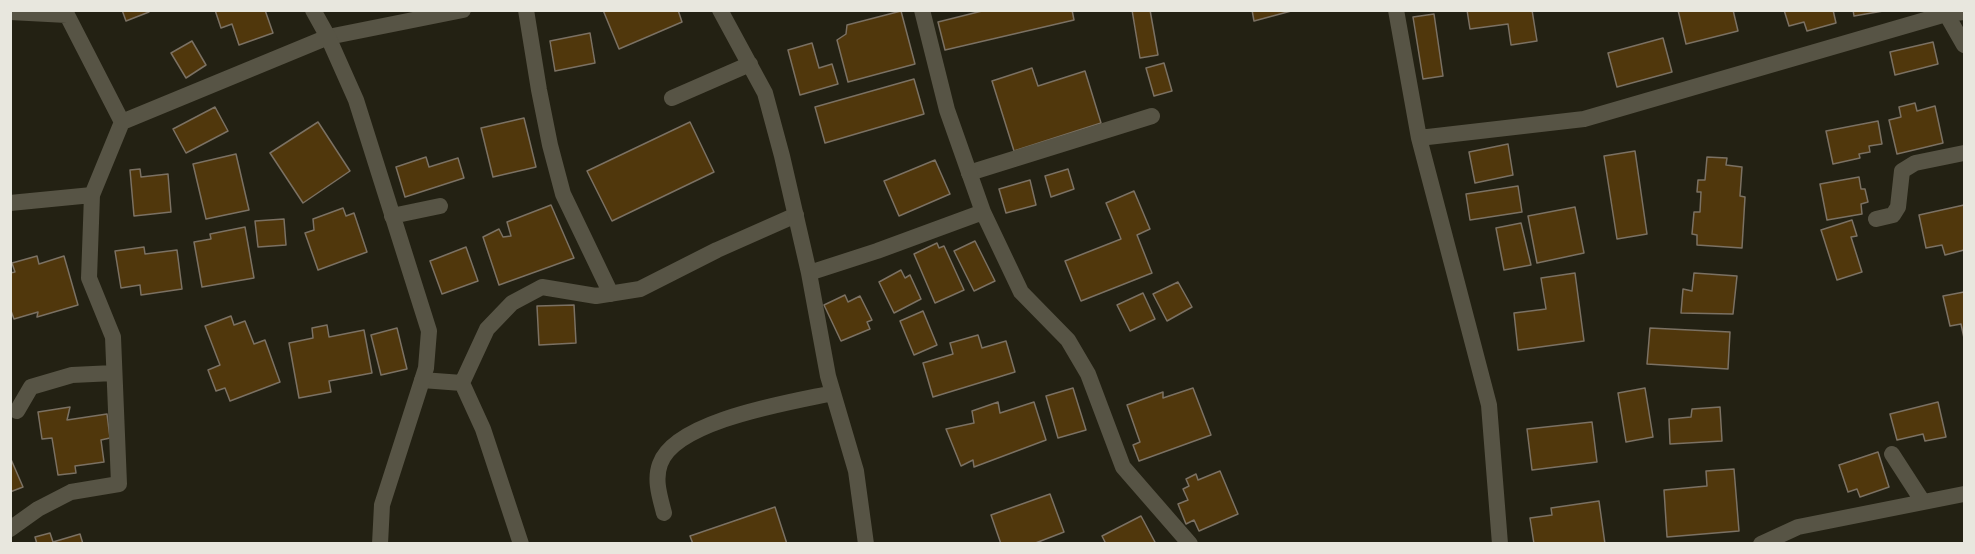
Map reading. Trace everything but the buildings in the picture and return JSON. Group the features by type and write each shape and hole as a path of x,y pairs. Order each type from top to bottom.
{"street":[{"path":"313,10 328,37 356,100 429,332 426,368 382,506 380,543"},
{"path":"10,529 38,509 71,492 119,484 113,337 89,278 92,195 122,122 328,37 464,10"},
{"path":"526,10 550,146 563,194 611,294"},
{"path":"720,10 765,93 809,273 828,376 856,471 866,543"},
{"path":"922,10 947,110 969,173 983,212 1021,292 1068,340 1088,374 1123,467 1190,543"},
{"path":"1396,10 1419,138 1489,405 1500,543"},
{"path":"10,12 67,15 122,122"},
{"path":"1419,138 1584,119 1945,12 1965,12"},
{"path":"1945,12 1965,45"},
{"path":"672,98 750,64"},
{"path":"969,173 1152,116"},
{"path":"1876,219 1893,215 1898,207 1902,171 1915,163 1965,153"},
{"path":"10,203 92,195"},
{"path":"392,216 440,206"},
{"path":"809,273 983,212"},
{"path":"521,543 483,429 462,383 487,329 512,303 542,287 596,296 640,289 717,250 796,215"},
{"path":"17,411 31,387 72,375 114,373"},
{"path":"422,380 462,383"},
{"path":"664,513 656,477 660,462 672,446 724,419 833,393"},
{"path":"1892,454 1923,502"},
{"path":"1761,543 1798,527 1965,494"}]}
